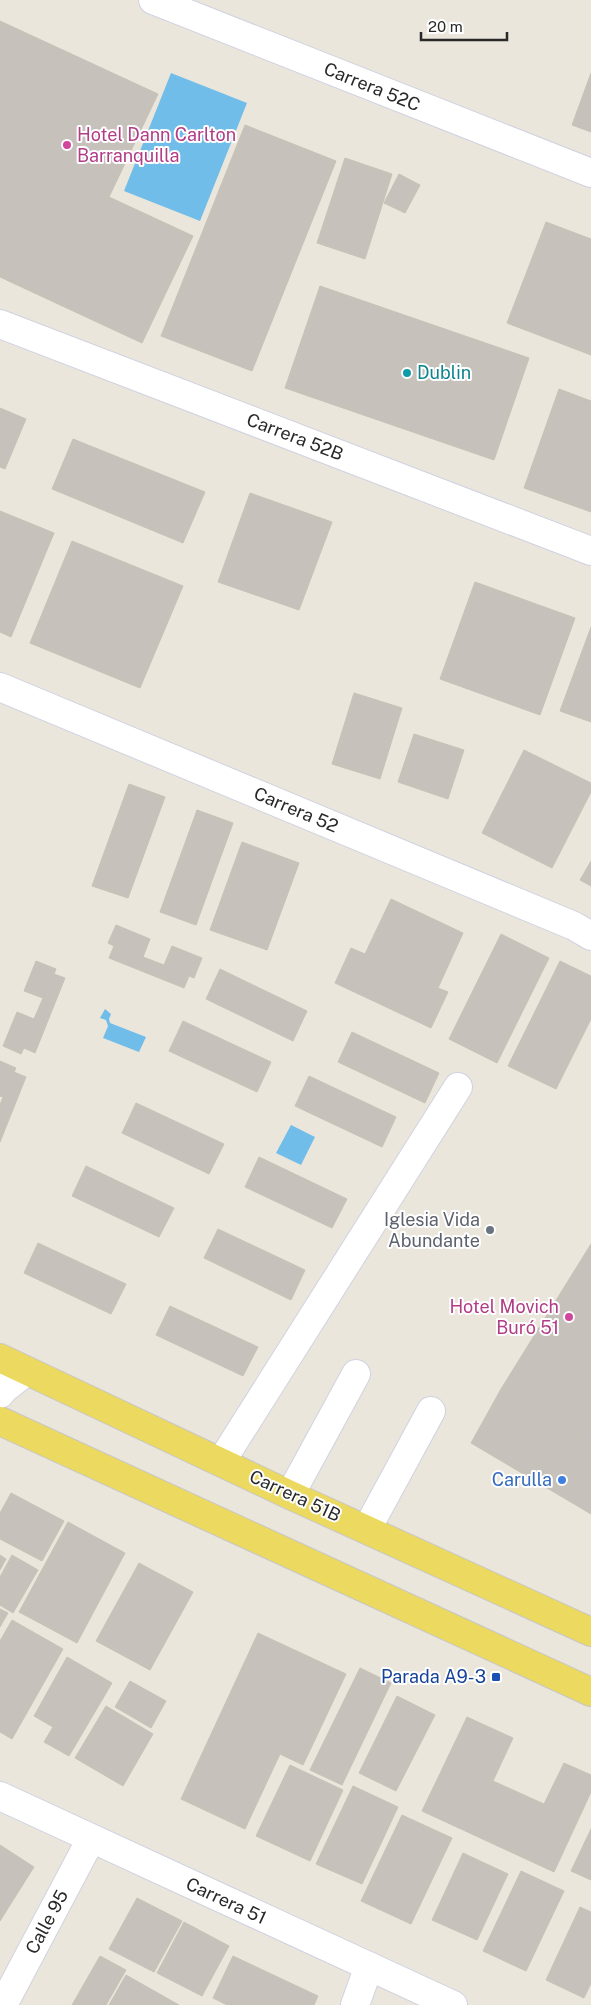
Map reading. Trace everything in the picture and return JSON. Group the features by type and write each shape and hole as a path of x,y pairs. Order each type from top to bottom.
{"main road":[{"name":"Carrera 51B","path":"0,1358 591,1632"},
{"path":"0,1421 591,1692"}],"street":[{"name":"Carrera 52C","path":"153,0 591,173"},
{"name":"Carrera 52B","path":"0,324 591,551"},
{"name":"Carrera 52","path":"0,687 565,922 591,936"},
{"path":"221,1462 458,1087"},
{"path":"0,1394 28,1371"},
{"path":"290,1494 356,1374"},
{"path":"367,1529 431,1411"},
{"name":"Carrera 51","path":"0,1796 453,2005"},
{"name":"Calle 95","path":"3,2005 91,1839"},
{"path":"355,2005 369,1966"}],"water":[{"path":"171,73 247,103 200,221 124,191"},
{"path":"105,1009 111,1014 110,1023 146,1037 139,1052 103,1038 108,1026 106,1020 100,1018"},
{"path":"291,1125 315,1137 301,1165 276,1153"}],"building":[{"name":"Hotel Dann Carlton Barranquilla","path":"0,21 158,94 109,197 193,236 142,343 0,277"},
{"path":"591,73 591,132 572,125"},
{"path":"245,125 336,161 252,371 161,336"},
{"path":"345,158 392,174 365,259 317,243"},
{"path":"399,174 420,185 405,213 384,203"},
{"path":"546,222 591,239 591,355 507,323"},
{"name":"Dublin","path":"320,286 529,358 494,460 285,388"},
{"path":"559,389 591,401 591,512 524,488"},
{"path":"0,408 26,419 5,469 0,467"},
{"path":"73,439 205,492 183,543 52,489"},
{"path":"250,493 332,522 299,610 218,582"},
{"path":"0,511 54,533 11,637 0,632"},
{"path":"72,541 183,586 140,688 30,643"},
{"path":"475,582 575,618 540,715 440,679"},
{"path":"591,627 591,722 560,711"},
{"path":"354,693 402,708 380,779 332,764"},
{"path":"414,734 464,750 448,799 398,782"},
{"path":"524,750 591,783 591,792 552,868 482,833"},
{"path":"129,784 165,797 128,898 92,886"},
{"path":"197,810 233,823 196,925 160,912"},
{"path":"242,842 299,863 267,950 210,930"},
{"path":"591,861 591,886 580,880"},
{"path":"391,899 463,933 438,988 448,992 431,1028 335,983 351,948 365,954"},
{"path":"116,925 150,939 143,957 164,965 172,946 202,958 194,978 189,976 184,988 109,958 114,946 108,943"},
{"path":"501,934 549,958 497,1063 449,1039"},
{"path":"36,961 56,969 54,974 65,978 35,1053 24,1048 21,1054 3,1046 17,1012 34,1019 43,998 24,991"},
{"path":"560,961 591,976 591,1019 556,1089 508,1066"},
{"path":"220,969 307,1011 293,1041 206,999"},
{"path":"183,1021 271,1062 257,1092 169,1051"},
{"path":"352,1032 439,1073 425,1103 338,1062"},
{"path":"0,1061 16,1068 14,1072 26,1077 0,1142 0,1105 3,1097 0,1096"},
{"path":"309,1076 396,1117 382,1147 295,1106"},
{"path":"136,1103 224,1144 209,1174 122,1133"},
{"path":"259,1157 347,1199 332,1228 245,1187"},
{"path":"86,1166 174,1208 159,1237 72,1196"},
{"path":"218,1229 305,1270 291,1300 204,1258"},
{"path":"38,1243 126,1284 111,1314 24,1273"},
{"name":"Hotel Movich Buró 51","path":"591,1244 591,1446 501,1389"},
{"path":"170,1306 258,1347 243,1376 156,1335"},
{"name":"Carulla","path":"501,1389 591,1446 591,1514 471,1443"},
{"path":"11,1493 64,1521 42,1561 0,1539 0,1513"},
{"path":"68,1522 125,1553 77,1643 19,1612"},
{"path":"0,1555 6,1559 0,1570"},
{"path":"12,1555 38,1570 13,1613 0,1605 0,1577"},
{"path":"139,1563 193,1592 150,1670 96,1641"},
{"path":"0,1609 8,1613 0,1627"},
{"path":"12,1620 63,1649 12,1739 0,1732 0,1641"},
{"path":"258,1633 346,1674 303,1765 280,1754 245,1829 181,1799"},
{"path":"67,1657 112,1683 69,1756 44,1742 53,1727 34,1716"},
{"path":"360,1668 391,1683 342,1785 310,1770"},
{"path":"130,1681 166,1701 151,1728 115,1707"},
{"path":"397,1696 435,1715 396,1791 359,1773"},
{"path":"106,1706 153,1734 123,1786 75,1758"},
{"path":"467,1717 513,1738 493,1781 544,1804 564,1763 591,1775 591,1792 554,1872 422,1811"},
{"path":"290,1765 343,1790 310,1861 256,1836"},
{"path":"353,1786 398,1807 362,1884 316,1864"},
{"path":"402,1815 452,1838 411,1924 361,1901"},
{"path":"591,1829 591,1880 571,1871"},
{"path":"0,1845 34,1867 0,1921"},
{"path":"463,1853 508,1874 477,1940 432,1920"},
{"path":"521,1871 564,1891 526,1971 483,1951"},
{"path":"137,1898 182,1921 154,1972 109,1949"},
{"path":"580,1907 591,1912 591,1983 584,1998 546,1980"},
{"path":"184,1922 229,1946 202,1996 157,1973"},
{"path":"100,1956 126,1970 106,2005 72,2005"},
{"path":"233,1956 318,1996 314,2005 227,2005 213,1998"},
{"path":"126,1975 179,2005 109,2005"}],"place":[{"name":"Hotel Dann Carlton Barranquilla","path":"67,145"},
{"name":"Dublin","path":"407,373"},
{"name":"Iglesia Vida Abundante","path":"490,1230"},
{"name":"Hotel Movich Buró 51","path":"569,1317"},
{"name":"Carulla","path":"562,1480"},
{"name":"Parada A9-3","path":"496,1677"}]}
